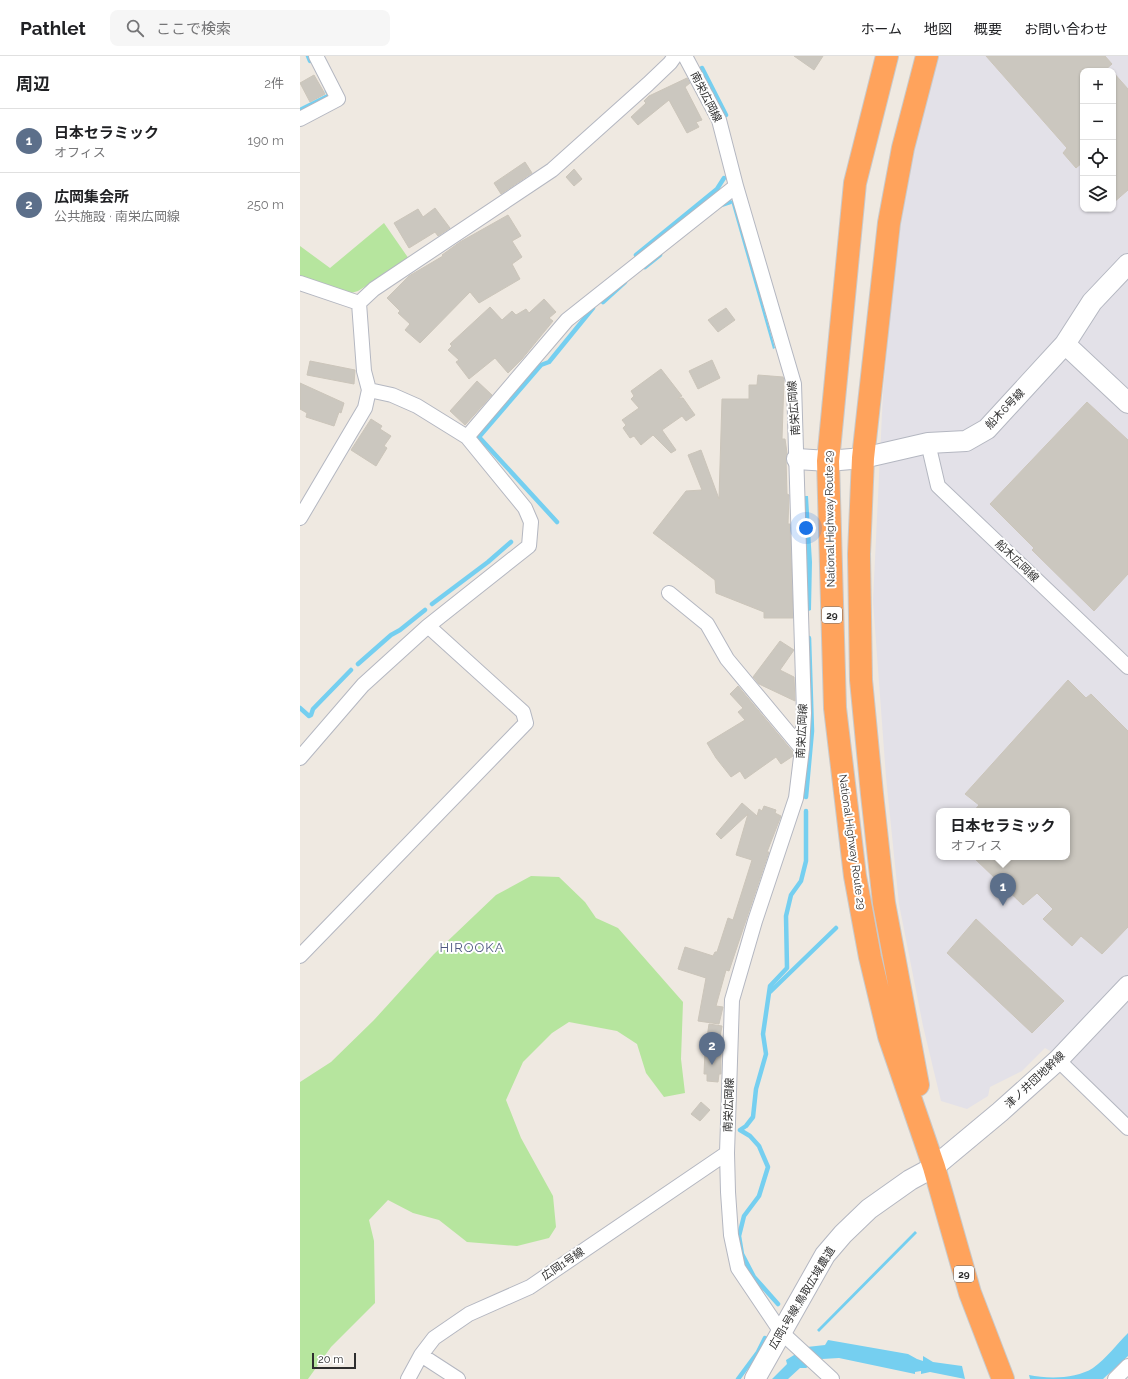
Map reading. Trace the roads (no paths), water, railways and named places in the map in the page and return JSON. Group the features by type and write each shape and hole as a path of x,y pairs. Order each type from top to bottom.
{"highway":[{"name":"National Highway Route 29","path":"887,56 855,183 828,460 835,708 855,876 870,957 889,1036 934,1167 970,1293 1003,1379"},
{"name":"National Highway Route 29","path":"927,56 903,148 889,223 863,458 859,554 862,680 872,794 884,903 934,1167"}],"street":[{"path":"300,119 338,99 316,56"},
{"path":"359,303 374,289 552,170 648,84 670,63 675,56"},
{"name":"南栄広岡線","path":"685,56 719,120 736,186 794,384 797,459 804,713 802,749 796,798 755,921 732,1000 727,1153 731,1235 738,1268 781,1332 832,1379"},
{"path":"467,437 568,320 736,186"},
{"path":"1128,264 1092,302 1065,344 1128,403"},
{"path":"300,283 359,303"},
{"path":"300,518 365,408 369,390 364,371 359,303"},
{"name":"船木6号線","path":"797,459 828,460 863,458 928,443 966,441 987,428 1065,344"},
{"path":"300,758 363,685 428,626 529,546 531,522 525,508 467,437 417,406 392,395 369,390"},
{"name":"船木広岡線","path":"928,443 938,486 1128,667"},
{"path":"669,593 707,624 728,659 802,749"},
{"path":"300,956 526,723 523,712 428,626"},
{"name":"津ノ井団地幹線","path":"934,1167 1000,1112 1058,1060 1128,986"},
{"path":"1058,1060 1128,1128"},
{"name":"広岡1号線","path":"408,1379 421,1355 434,1338 469,1314 530,1286 727,1153"},
{"name":"広岡1号線;鳥取広域農道","path":"755,1379 826,1255 843,1234 869,1209 910,1180 934,1167"},
{"path":"421,1355 458,1379"},
{"path":"1115,1379 1128,1366"}],"water":[{"path":"731,201 734,201 775,348 773,349"},
{"path":"804,496 808,496 812,562 811,610 806,612"},
{"path":"915,1231 917,1233 819,1332 817,1330"},
{"path":"1128,1333 1128,1356 1103,1379 1030,1379 1029,1375 1062,1377 1086,1372 1102,1360"},
{"path":"828,1340 908,1354 923,1361 923,1356 933,1362 962,1366 965,1379 930,1372 921,1374 921,1371 915,1372 915,1374 839,1358 822,1359 806,1368 800,1368 788,1379 772,1379 787,1364 786,1360 807,1347 825,1345"}],"waterway":[{"path":"308,56 310,61"},
{"path":"702,68 726,115"},
{"path":"300,110 330,95 327,91"},
{"path":"636,255 717,189 724,178"},
{"path":"721,205 730,202"},
{"path":"645,267 660,255"},
{"path":"603,302 625,282"},
{"path":"557,522 479,437 541,365 549,362 593,308"},
{"path":"432,604 488,562 511,542"},
{"path":"358,664 391,635 400,630 425,610"},
{"path":"806,797 812,731 809,638"},
{"path":"300,708 309,716 311,715 313,709 351,670"},
{"path":"778,1304 754,1277 742,1254 739,1236 744,1216 759,1196 768,1167 759,1146 750,1136 740,1130 746,1126 753,1117 756,1089 766,1054 763,1034 770,986 787,968 786,916 791,895 801,881 806,861 806,811"},
{"path":"770,992 836,928"},
{"path":"738,1379 758,1352 765,1338"}],"place":[{"name":"日本セラミック","path":"1003,906"},
{"name":"広岡集会所","path":"712,1065"}],"district":[{"name":"HIROOKA","path":"472,947"}]}
